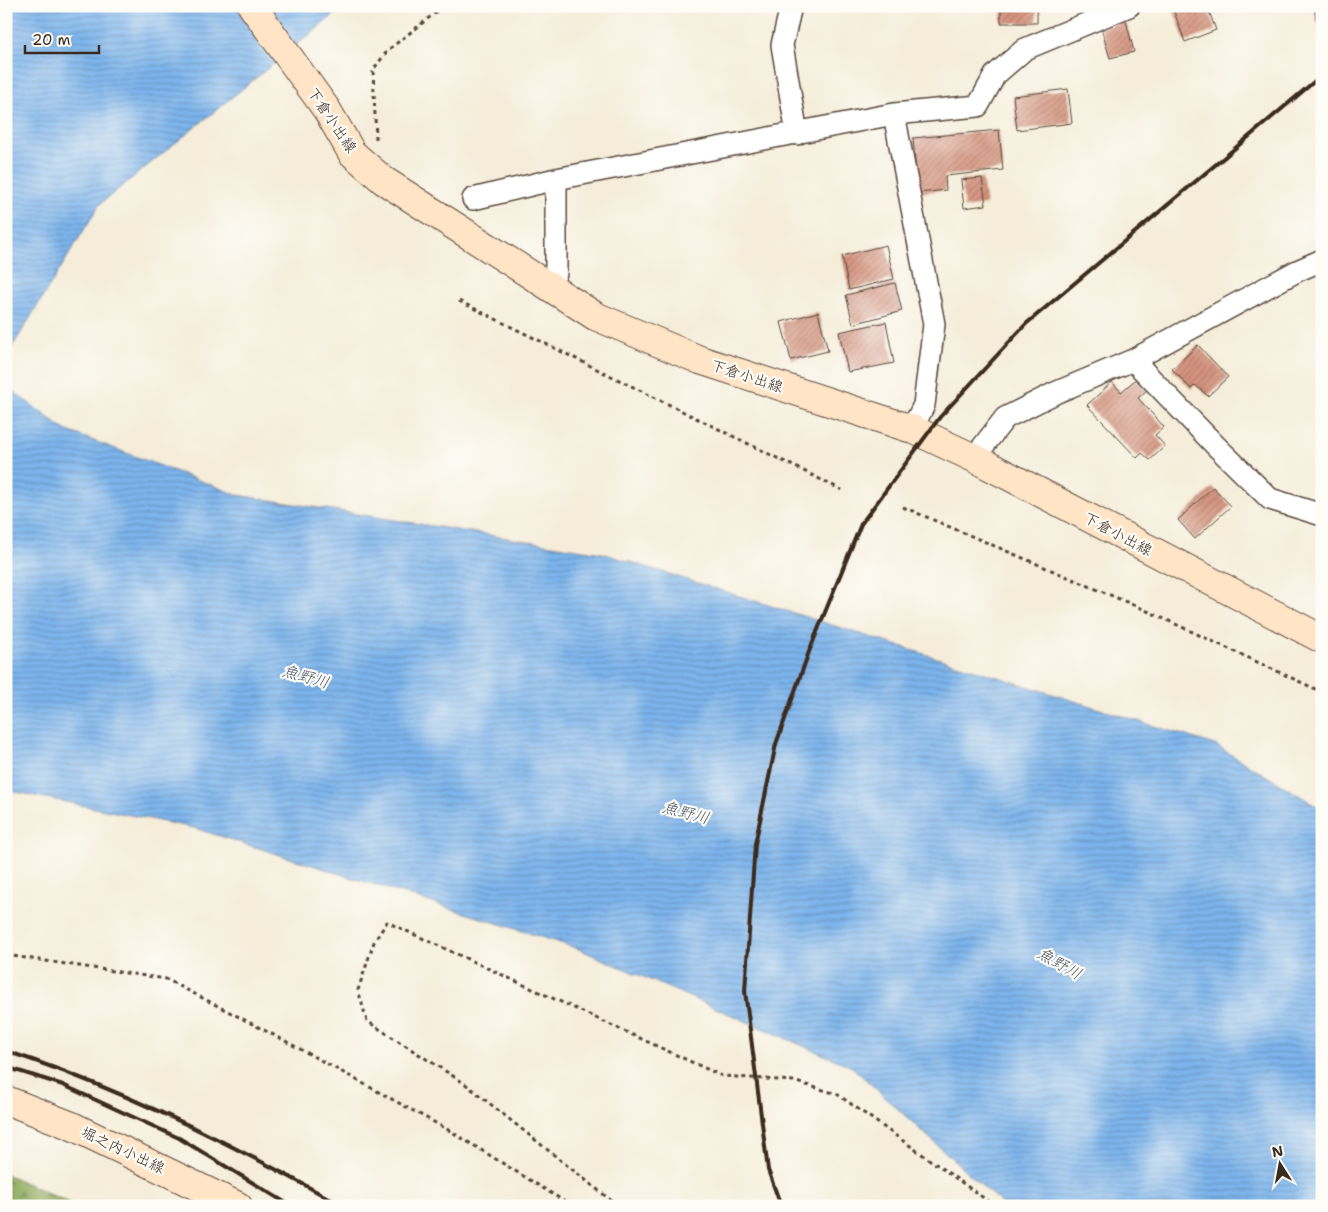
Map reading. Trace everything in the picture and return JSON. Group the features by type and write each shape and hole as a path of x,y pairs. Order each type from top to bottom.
{"main road":[{"name":"下倉小出線","path":"252,6 327,110 352,153 383,180 595,316 700,360 912,429 974,458 1322,639"},
{"name":"堀之内小出線","path":"6,1100 72,1126 238,1206"}],"street":[{"path":"791,6 782,45 797,134"},
{"path":"472,199 556,179 894,114 978,106 995,75 1025,49 1129,6"},
{"path":"894,114 934,324 924,404 912,429"},
{"path":"547,286 556,273 556,179"},
{"path":"974,458 1005,418 1055,393 1133,360 1298,271 1322,260"},
{"path":"1133,360 1217,448 1270,498 1322,515"}],"path":[{"path":"376,140 373,70 388,50 444,6"},
{"path":"459,301 842,490"},
{"path":"903,507 1143,609 1322,692"},
{"path":"618,1206 464,1082 366,1021 358,990 374,942 387,922 722,1076 793,1081 837,1094 996,1206"},
{"path":"6,955 166,979 289,1043 452,1132 572,1206"}],"green space":[{"path":"6,1174 77,1206 6,1206"}],"water":[{"path":"6,6 345,6 100,204 6,357"},
{"name":"魚野川","path":"6,386 65,430 238,495 602,553 1215,745 1322,809 1322,1206 1004,1206 852,1067 576,948 194,828 6,790"}],"building":[{"path":"1001,6 1037,6 1037,23 1001,23"},
{"path":"1172,6 1207,6 1216,30 1185,42"},
{"path":"1314,6 1322,6 1322,22 1317,23"},
{"path":"1126,21 1134,52 1110,58 1101,28"},
{"path":"1068,89 1072,123 1017,130 1013,96"},
{"path":"999,130 1003,170 945,176 946,190 918,193 913,138"},
{"path":"982,178 986,205 964,208 961,180"},
{"path":"886,245 894,279 849,290 842,256"},
{"path":"895,283 902,311 853,324 846,295"},
{"path":"818,312 828,351 791,360 781,322"},
{"path":"886,322 894,363 848,372 839,332"},
{"path":"1198,345 1228,377 1208,396 1195,385 1191,389 1172,369"},
{"path":"1136,379 1147,390 1138,398 1164,427 1155,435 1165,446 1150,460 1142,453 1137,458 1087,405 1112,382 1121,392"},
{"path":"1213,487 1231,506 1195,539 1178,520"}],"railway":[{"path":"781,1206 768,1170 745,991 755,844 776,744 810,649 861,524 940,417 1026,324 1322,75"},
{"path":"6,1051 93,1083 178,1120 261,1161 342,1206"},
{"path":"6,1067 63,1085 179,1138 291,1206"}]}
